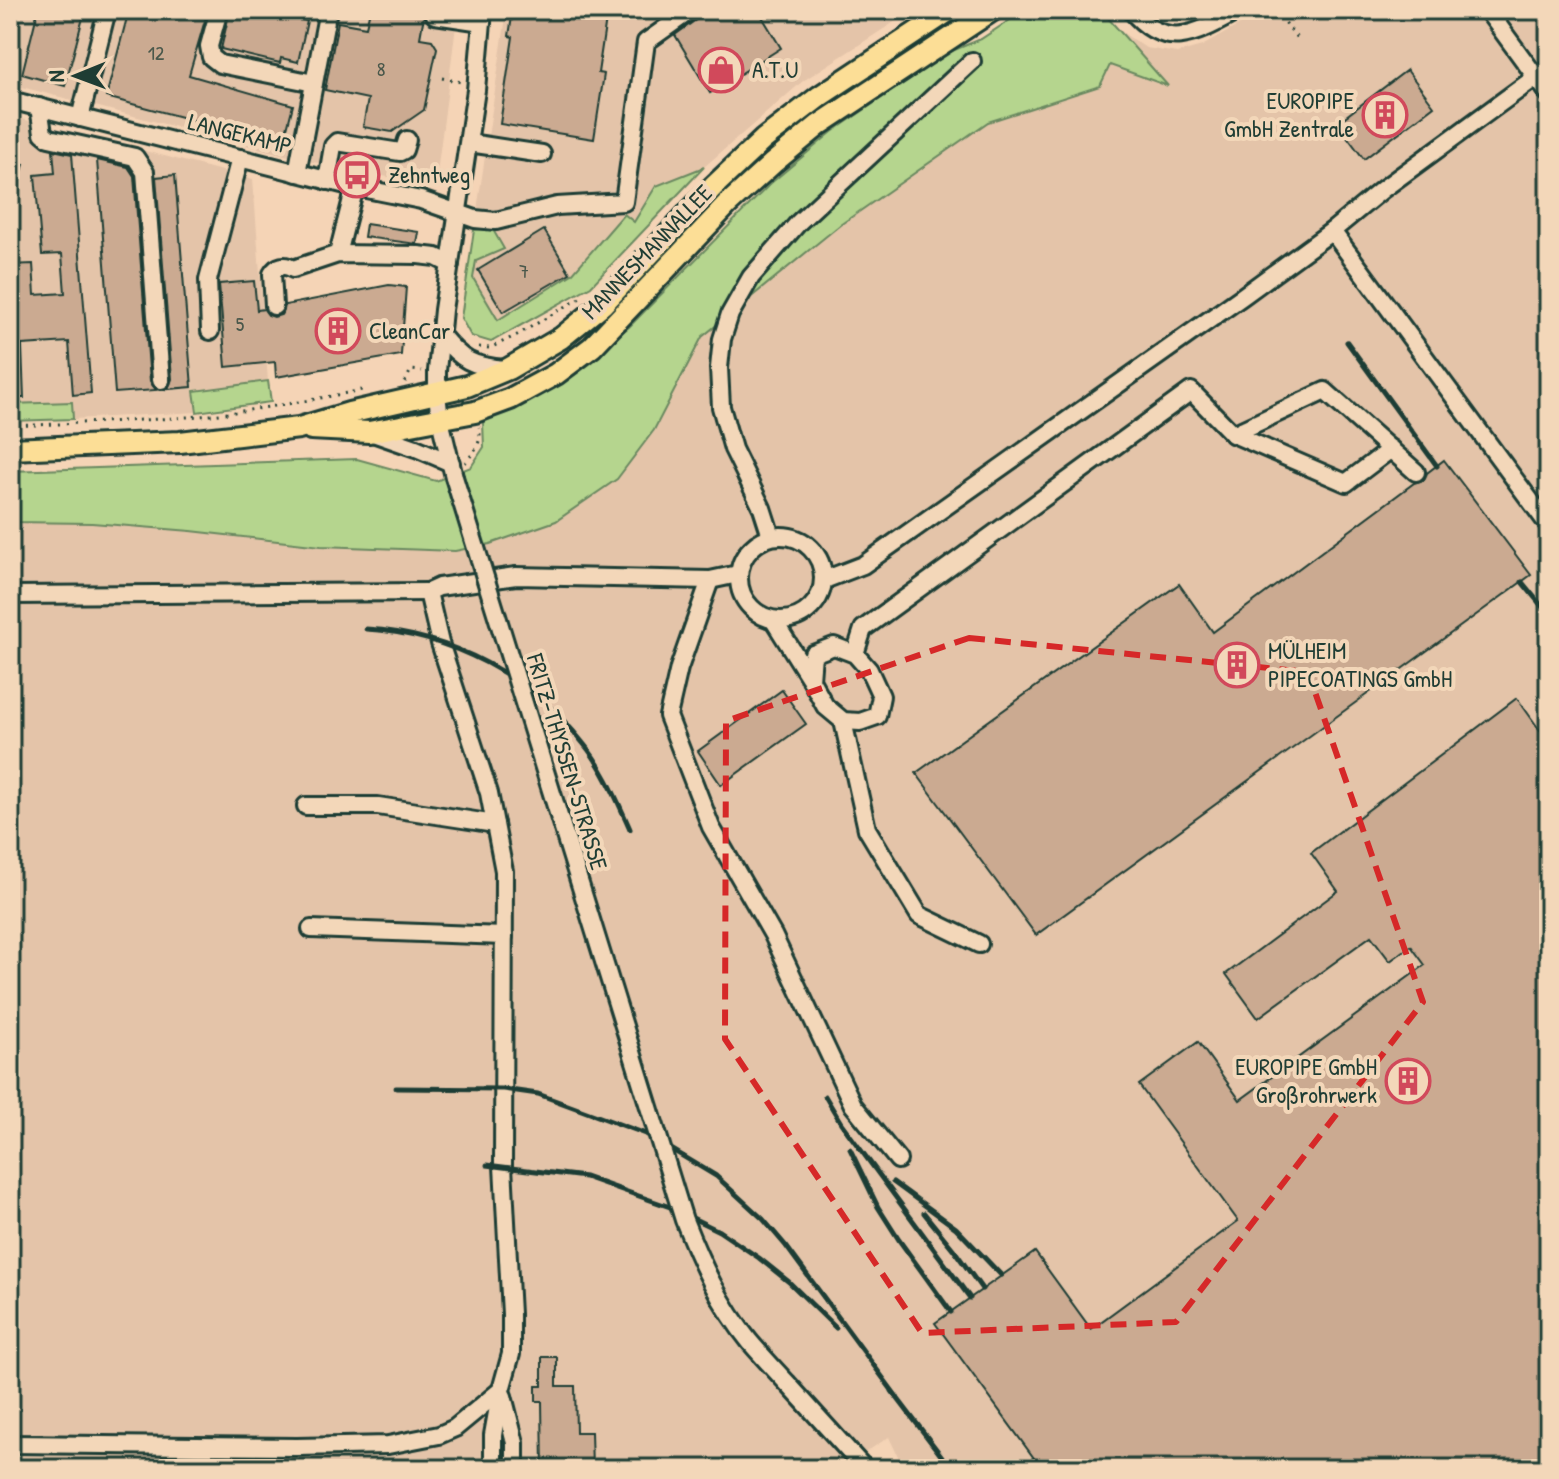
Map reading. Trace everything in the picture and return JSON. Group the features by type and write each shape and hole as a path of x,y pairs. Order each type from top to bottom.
{"main road":[{"name":"MANNESMANNALLEE","path":"299,428 349,413 475,384 561,338 603,304 714,186 764,139 820,96 950,10"},
{"name":"MANNESMANNALLEE","path":"10,449 180,442 299,428 369,432 475,412 510,399 556,374 592,347 727,205 784,153 819,125 993,10"}],"street":[{"path":"80,118 107,10"},
{"path":"219,10 209,46 211,57 220,64 314,83"},
{"path":"297,173 328,10"},
{"name":"LANGEKAMP","path":"10,100 327,181 421,200 475,219 496,221 557,206 624,202 646,42 691,10"},
{"path":"1131,10 1155,31 1172,36 1198,32 1240,10"},
{"path":"1487,10 1542,72 1549,94"},
{"path":"434,33 436,12 482,16"},
{"name":"FRITZ-THYSSEN-STRASSE","path":"482,16 476,90 437,371 440,420 452,470 684,1220 702,1266 749,1341 862,1468"},
{"path":"771,536 762,508 733,449 721,407 718,380 720,358 730,314 751,277 799,222 972,61"},
{"path":"824,580 863,565 1243,296 1542,72"},
{"path":"39,107 43,133 49,138 135,157 145,172 161,380"},
{"path":"327,181 333,146 337,142 400,152 404,150 407,140"},
{"path":"469,143 542,154"},
{"path":"210,331 208,280 240,158"},
{"path":"338,254 355,187"},
{"path":"1332,231 1549,526"},
{"path":"280,306 282,286 293,269 338,254 418,255 436,257 450,264"},
{"path":"440,334 465,360 489,368 508,369"},
{"path":"855,654 863,629 1191,391 1233,434 1346,483 1391,449"},
{"path":"1233,434 1325,391 1416,472"},
{"path":"369,432 416,448 452,470"},
{"path":"771,536 801,540 820,560 824,580 820,595 808,612 795,619 774,621 760,616 748,606 740,592 738,574 744,556 757,542 771,536"},
{"path":"10,595 428,592 439,587 516,576 710,580 738,574"},
{"path":"710,580 679,668 668,716 711,827 773,935 853,1105 898,1160"},
{"path":"428,592 440,643 489,793 504,871 503,1166 511,1354 493,1435 493,1469"},
{"path":"774,621 825,706 843,721 860,722 877,716 881,696 869,670 855,654 834,646 813,654 811,680"},
{"path":"843,721 867,829 919,915 979,944"},
{"path":"306,806 378,806 495,824"},
{"path":"311,929 504,936"},
{"path":"10,1444 388,1445 416,1441 455,1428 501,1390"},
{"path":"501,1390 515,1443 515,1469"}],"path":[{"path":"1276,10 1299,41"},
{"path":"442,78 461,82"},
{"path":"406,382 411,370 437,371"},
{"path":"10,426 212,414 374,388"}],"highlighted area":[{"path":"969,638 1308,672 1423,1002 1176,1322 922,1333 725,1039 726,721"}],"shaded area":[{"path":"10,10 458,10 436,181 423,184 308,161 10,84"},
{"path":"507,10 913,10 803,81 704,167 656,186 633,222 623,214 572,274 498,321 473,278 476,261 492,228 474,230"},
{"path":"1026,10 1102,10 1123,33 1146,48 1177,53 1202,46 1266,10 1549,10 1549,1469 904,1469 889,1437 840,1469 10,1469 10,522 92,523 321,546 455,551 702,337"},
{"path":"10,116 253,179 268,381 194,391 197,412 73,419 71,402 10,404"}],"green space":[{"path":"1025,10 1101,10 1168,86 1110,65 1100,86 988,122 840,225 702,337 654,430 617,479 556,521 490,544 455,551 321,546 92,523 10,522 10,471 357,459 436,481 471,467 484,447 483,422 544,392 629,327 771,183 832,132 947,53 981,39"},
{"path":"704,167 591,286 491,342 471,336 461,318 474,230 492,228 504,249 476,261 473,278 498,320 572,274 624,214 634,222 656,186"},
{"path":"268,381 271,402 197,412 194,391"},
{"path":"72,402 73,419 10,421 10,404"}],"building":[{"path":"38,10 85,10 65,86 22,74"},
{"path":"129,10 208,10 189,75 293,105 283,144 106,97"},
{"path":"230,10 294,10 292,18 307,21 298,62 281,58 280,63 221,49"},
{"path":"370,10 425,10 420,38 432,40 437,48 424,110 392,132 363,127 368,99 325,90 338,22 366,27"},
{"path":"513,10 548,10 606,19 598,73 604,74 594,139 500,124 513,37 509,36"},
{"name":"A.T.U","path":"702,10 758,10 781,48 710,93 675,35 697,19"},
{"name":"EUROPIPE GmbH Zentrale","path":"1407,70 1434,106 1364,159 1337,123"},
{"path":"53,150 72,154 91,393 73,395 69,342 22,345 24,398 10,398 10,265 33,264 35,295 65,293 62,254 42,255 35,175 55,173"},
{"path":"10,160 24,164 14,201 10,201"},
{"path":"97,160 128,167 134,176 150,381 156,390 115,393"},
{"path":"175,175 192,387 168,389 172,379 156,177"},
{"path":"366,224 419,232 417,244 364,237"},
{"path":"544,230 570,273 503,312 478,270"},
{"name":"CleanCar","path":"254,281 257,310 264,309 274,317 281,315 285,305 389,285 406,287 401,355 276,377 275,362 226,367 219,284"},
{"name":"MÜLHEIM PIPECOATINGS GmbH","path":"1444,460 1531,575 1036,935 916,773 1179,584 1213,632 1414,483 1424,480 1427,473"},
{"path":"782,690 806,724 721,785 698,751"},
{"name":"EUROPIPE GmbH Großrohrwerk","path":"1517,698 1549,743 1549,1469 1042,1469 935,1323 1035,1252 1091,1329 1238,1221 1139,1085 1198,1042 1240,1100 1425,965 1411,946 1390,961 1371,936 1258,1018 1226,974 1338,891 1311,853"},
{"path":"542,1357 557,1357 557,1386 575,1386 576,1432 591,1432 592,1469 543,1469 542,1401 536,1401 536,1386 542,1386"}],"railway":[{"path":"1347,342 1437,466"},
{"path":"1522,582 1549,615"},
{"path":"366,629 398,633 458,650 514,679 562,719 591,753 610,784 630,829"},
{"path":"396,1088 503,1089 538,1094 646,1134 716,1176 763,1219 786,1246 897,1397"},
{"path":"825,1096 841,1123 970,1298"},
{"path":"850,1149 878,1207 951,1312"},
{"path":"487,1165 585,1177 670,1207 719,1231 759,1258 789,1282 836,1328"},
{"path":"893,1182 956,1228 1001,1275"},
{"path":"924,1213 982,1289"},
{"path":"892,1391 943,1458"}],"place":[{"name":"A.T.U","path":"721,70"},
{"name":"EUROPIPE GmbH Zentrale","path":"1385,115"},
{"name":"Zehntweg","path":"357,175"},
{"name":"CleanCar","path":"338,331"},
{"name":"MÜLHEIM PIPECOATINGS GmbH","path":"1237,665"},
{"name":"EUROPIPE GmbH Großrohrwerk","path":"1408,1081"}]}
